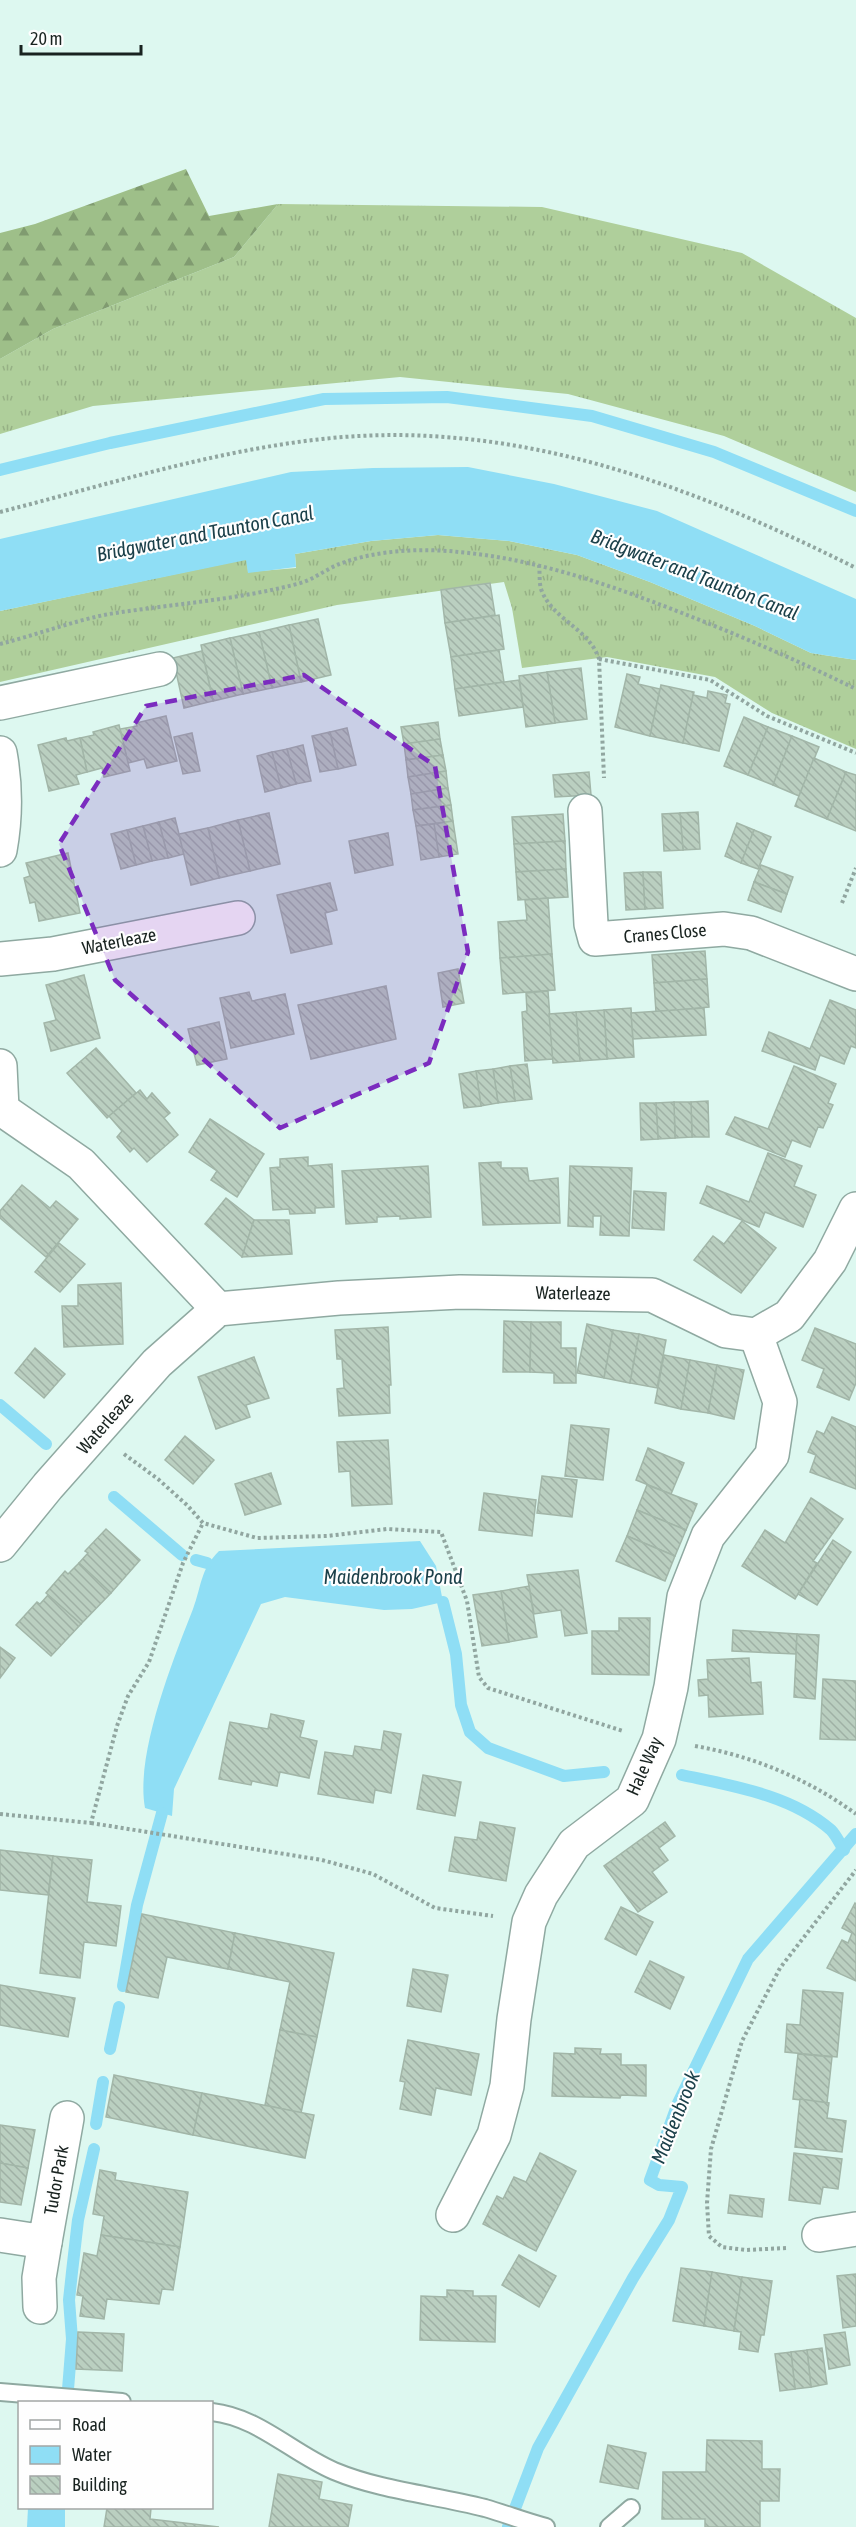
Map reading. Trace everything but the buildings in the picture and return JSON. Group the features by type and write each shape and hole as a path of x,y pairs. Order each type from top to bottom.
{"street":[{"path":"0,703 160,669"},
{"path":"0,753 5,784 4,827 0,850"},
{"name":"Cranes Close","path":"585,811 591,924 595,939 724,929 751,933 856,974"},
{"name":"Waterleaze","path":"0,959 53,954 238,918"},
{"path":"0,1066 1,1108 81,1164 218,1309"},
{"path":"756,1335 789,1316 830,1261 856,1209"},
{"name":"Waterleaze","path":"0,1545 48,1486 157,1363 218,1309 339,1298 460,1292 652,1295 726,1331 756,1335"},
{"name":"Hale Way","path":"453,2215 494,2135 507,2086 514,2019 530,1922 541,1895 574,1844 632,1800 659,1739 671,1687 684,1597 708,1536 772,1455 780,1402 756,1335"},
{"name":"Tudor Park","path":"40,2307 39,2278 67,2118"},
{"path":"819,2235 856,2229"},
{"path":"0,2235 45,2242"}],"lane":[{"path":"0,2392 105,2401"},
{"path":"213,2412 225,2413 262,2427 288,2446 335,2471 396,2489 485,2508 541,2525"},
{"path":"609,2527 631,2508"}],"path":[{"path":"0,512 225,455 322,439 408,435 498,441 574,457 689,493 802,541 856,568"},
{"path":"0,644 107,615 300,584 341,563 406,551 459,552 539,565 587,578 652,601 793,658 856,689"},
{"path":"539,565 541,589 554,610 586,636 595,647 599,659 604,797 585,811"},
{"path":"599,659 710,680 767,716 856,753"},
{"path":"842,903 856,868"},
{"path":"98,1432 158,1479 188,1505 203,1523 257,1538 327,1536 387,1529 441,1532 467,1600 480,1677 488,1688 633,1734 720,1750 796,1776 856,1814"},
{"path":"91,1823 117,1726 128,1696 149,1662 183,1563 203,1523"},
{"path":"0,1814 91,1823 322,1860 373,1875 435,1908 530,1922"},
{"path":"788,2248 747,2250 722,2247 709,2236 707,2204 711,2149 742,2041 759,2004 780,1968 856,1870"}],"highlighted area":[{"path":"304,675 435,766 468,952 429,1063 280,1128 115,980 59,844 146,706"}],"green space":[{"path":"186,169 209,216 278,204 234,257 53,329 0,359 0,233 35,224"},
{"path":"278,204 542,207 742,253 856,318 856,492 724,436 568,394 400,377 93,406 0,434 0,359 53,329 234,257"},
{"path":"438,535 509,541 577,555 650,582 755,626 811,653 856,660 856,749 772,713 715,677 607,657 522,668 512,608 504,582 337,605 0,682 0,611 247,559 248,572 296,568 295,554 371,541"}],"water":[{"name":"Bridgwater and Taunton Canal","path":"468,467 554,484 657,511 856,599 856,660 811,653 755,626 650,582 577,555 509,541 438,535 371,541 295,554 296,567 248,573 246,560 0,611 0,539 291,472"},
{"name":"Maidenbrook Pond","path":"420,1541 436,1566 443,1602 412,1609 384,1610 285,1597 261,1604 174,1789 172,1816 145,1808 143,1786 145,1761 158,1707 205,1571 219,1551"},
{"path":"28,2509 65,2509 65,2527 27,2527"}],"waterway":[{"path":"0,470 110,443 324,399 447,397 592,416 714,452 856,511"},
{"path":"0,1405 46,1444"},
{"path":"114,1497 182,1555"},
{"path":"196,1560 207,1563"},
{"path":"443,1602 456,1654 461,1705 470,1732 488,1748 564,1776 604,1772"},
{"path":"682,1775 761,1793 798,1808 831,1830 844,1850"},
{"path":"123,1986 137,1905 162,1813"},
{"name":"Maidenbrook","path":"508,2527 538,2448 633,2278 669,2220 682,2187 659,2185 650,2180 678,2103 748,1959 856,1834"},
{"path":"110,2049 119,2007"},
{"path":"96,2124 103,2082"},
{"path":"67,2401 72,2339 69,2300 78,2220 94,2149"}]}
